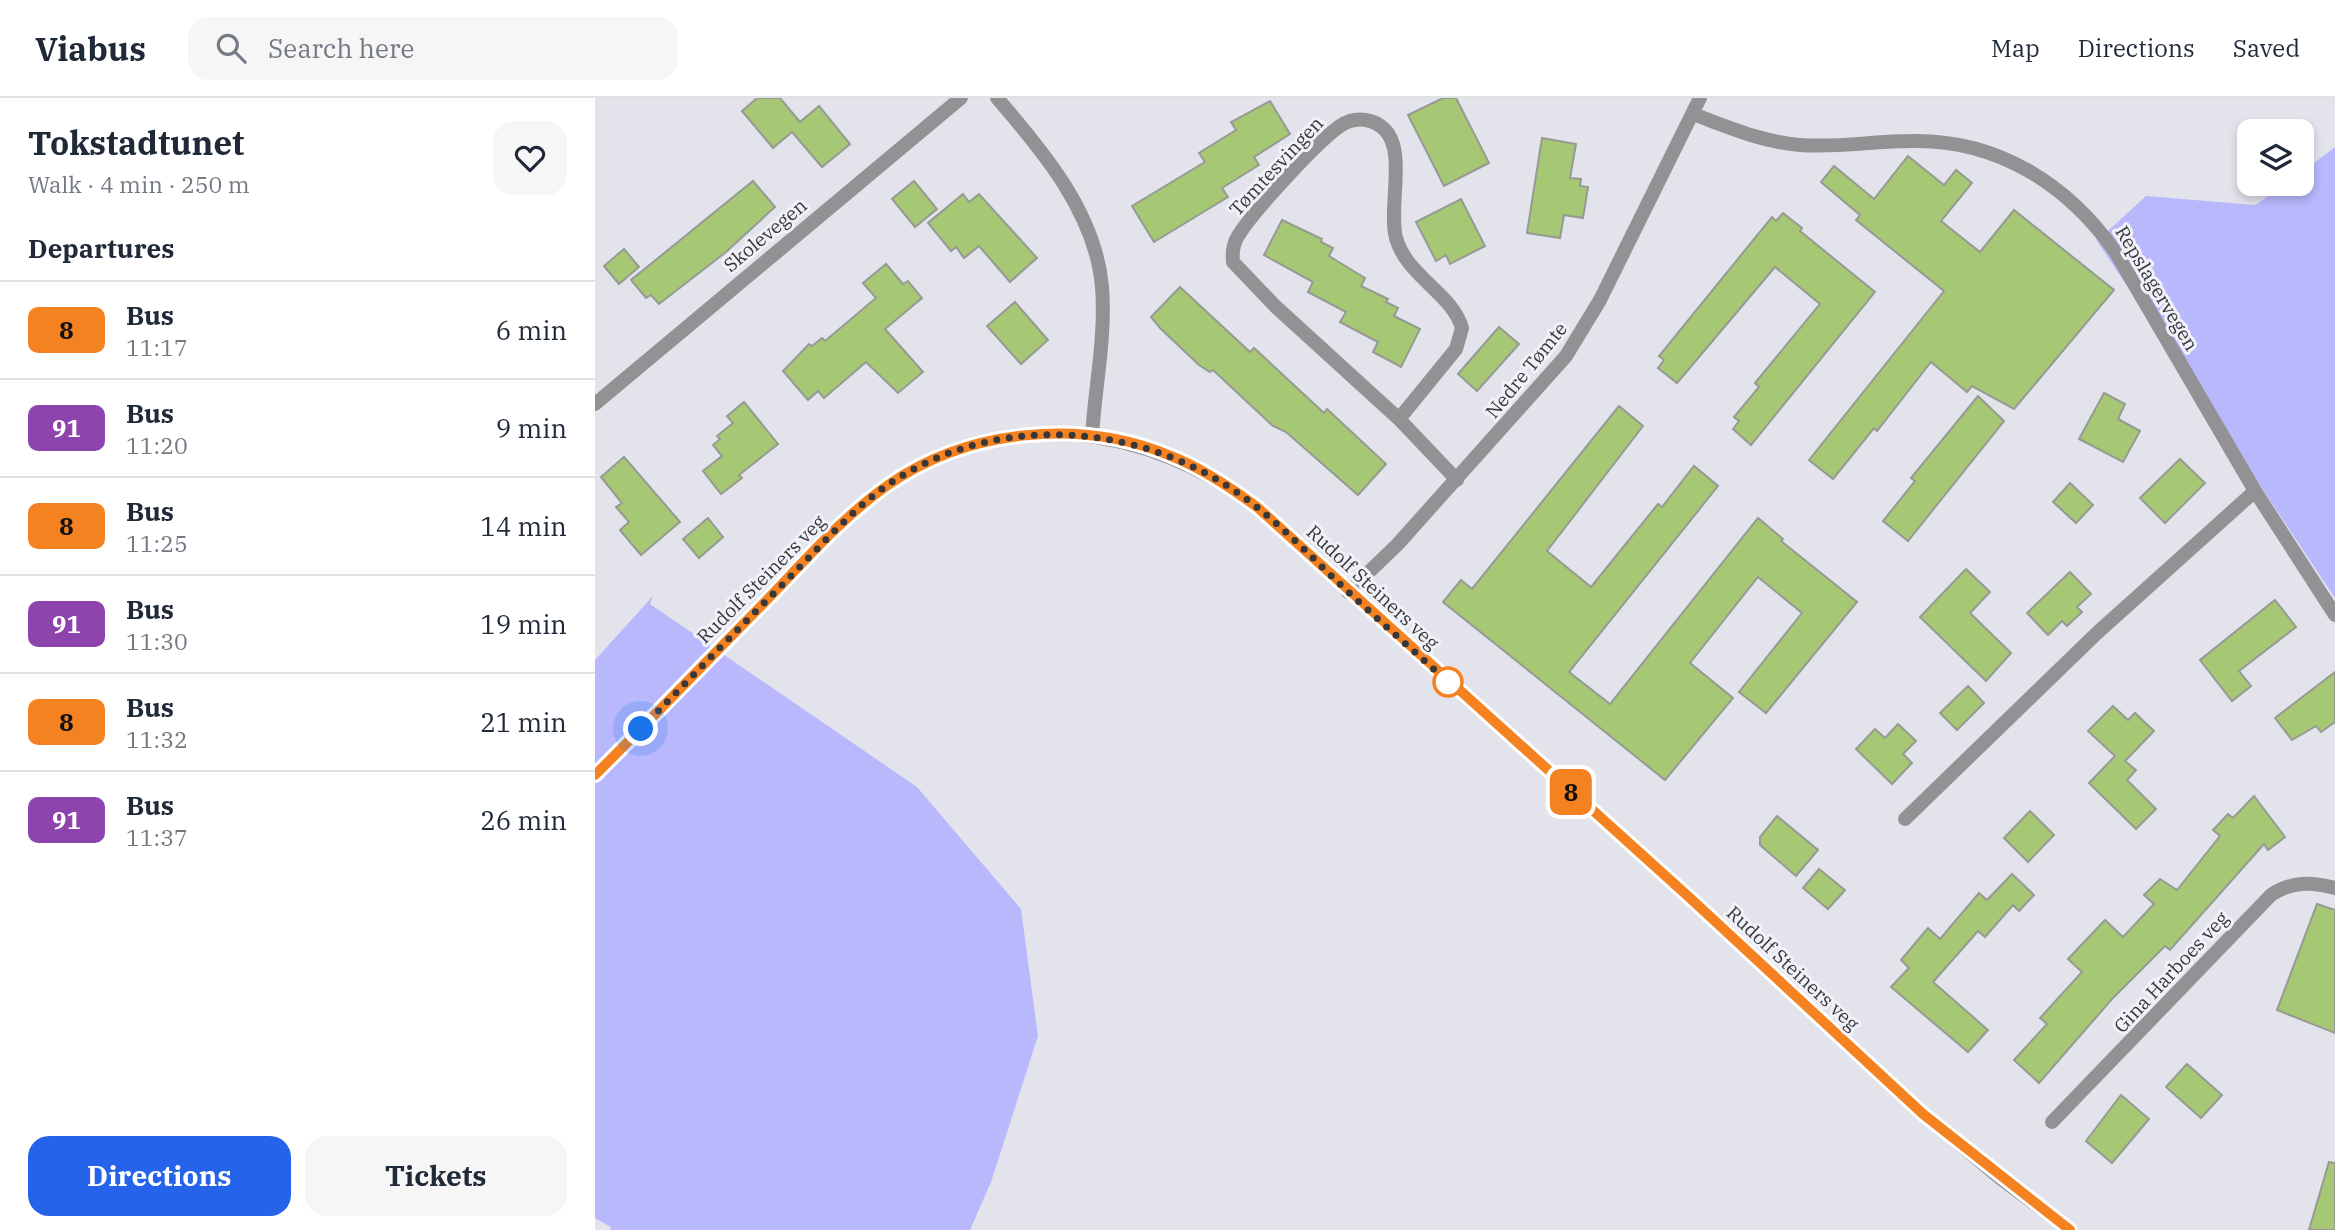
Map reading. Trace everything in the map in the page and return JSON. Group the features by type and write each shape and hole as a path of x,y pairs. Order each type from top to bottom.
{"street":[{"name":"Skolevegen","path":"595,404 961,98"},
{"path":"997,98 1068,190 1096,254 1102,286 1103,314 1092,436"},
{"name":"Nedre Tømte","path":"1348,592 1397,545 1545,383 1583,332 1700,98"},
{"name":"Repslagervegen","path":"1693,114 1773,142 1802,146 1940,141 1975,148 2037,173 2094,221 2116,253 2255,491 2335,615"},
{"name":"Tømtesvingen","path":"1399,419 1456,349 1462,328 1451,309 1412,268 1397,242 1392,214 1396,163 1392,139 1377,124 1354,120 1331,133 1271,194 1239,234 1233,247 1233,262 1275,306 1399,419 1457,480"},
{"name":"Rudolf Steiners veg","path":"595,775 836,530 891,483 935,458 988,441 1034,435 1092,436 1169,455 1214,477 1257,507 1690,898 1918,1109 2000,1178 2070,1230"},
{"path":"1905,819 2097,633 2255,491"},
{"name":"Gina Harboes veg","path":"2052,1122 2271,895 2284,886 2304,883 2335,888"}],"shaded area":[{"path":"2335,147 2335,598 2097,241 2146,196 2255,205 2268,196 2314,196 2314,163"},
{"path":"653,596 650,604 917,787 1021,909 1038,1036 991,1182 970,1230 610,1230 611,1227 595,1218 595,660"}],"building":[{"path":"757,98 780,98 800,122 819,106 850,144 822,167 792,132 773,148 742,111"},
{"path":"1443,98 1456,98 1489,163 1444,186 1408,115"},
{"path":"1270,101 1290,134 1254,157 1259,165 1222,188 1228,197 1154,242 1132,206 1205,162 1199,153 1236,130 1231,122"},
{"path":"1542,138 1576,144 1570,178 1581,179 1580,186 1588,187 1583,218 1564,215 1560,238 1527,233"},
{"path":"1908,156 1944,185 1956,170 1972,183 1941,221 1980,252 2014,210 2114,290 2014,409 1972,386 1967,392 1931,362 1877,431 1874,428 1833,479 1809,460 1944,291 1856,220 1860,215 1821,182 1834,166 1874,199"},
{"path":"753,181 775,207 726,252 659,304 651,295 646,298 631,280"},
{"path":"914,181 937,209 915,227 892,199"},
{"path":"963,194 969,202 979,194 1037,258 1010,282 979,246 964,258 956,247 951,251 928,223"},
{"path":"1461,199 1485,246 1450,264 1446,255 1436,261 1416,222"},
{"path":"1783,213 1802,228 1800,231 1875,292 1751,445 1733,429 1739,421 1734,417 1759,387 1755,383 1820,304 1775,267 1677,383 1658,368 1664,360 1659,356 1772,217 1776,221"},
{"path":"1282,220 1322,239 1321,242 1333,248 1329,256 1365,278 1361,286 1388,299 1386,302 1398,308 1394,316 1420,329 1401,367 1373,352 1378,342 1340,322 1346,312 1308,292 1313,282 1264,255"},
{"path":"624,249 639,267 619,284 604,266"},
{"path":"886,264 903,284 908,281 922,298 885,329 923,372 898,393 866,362 824,398 818,391 808,400 783,371 809,344 812,346 822,338 825,341 876,298 863,283"},
{"path":"1180,287 1250,352 1254,348 1324,413 1327,409 1386,464 1358,495 1286,432 1273,426 1213,370 1210,372 1199,365 1160,328 1151,317"},
{"path":"1015,302 1048,340 1021,364 987,326"},
{"path":"1499,327 1519,344 1477,391 1458,374"},
{"path":"2104,393 2125,404 2118,419 2140,431 2123,462 2079,439"},
{"path":"1978,396 2004,421 1908,541 1883,521 1915,481 1911,478"},
{"path":"744,402 778,444 739,475 742,478 721,494 703,471 722,456 713,445 720,439 717,436 733,423 727,416"},
{"path":"1619,406 1643,426 1547,551 1591,587 1658,504 1662,507 1694,466 1718,486 1569,672 1610,704 1758,518 1783,539 1781,541 1857,602 1766,713 1739,692 1802,613 1758,577 1690,663 1733,698 1665,780 1443,602 1461,580 1472,589"},
{"path":"624,457 680,522 641,555 620,530 629,522 616,507 622,503 601,477"},
{"path":"2180,459 2205,483 2165,523 2140,498"},
{"path":"2070,483 2093,505 2076,523 2053,502"},
{"path":"708,518 723,537 699,558 683,539"},
{"path":"1966,569 1990,592 1970,613 2011,653 1986,681 1920,617"},
{"path":"2070,572 2091,594 2077,607 2082,612 2067,626 2062,621 2048,635 2027,613"},
{"path":"2275,600 2296,627 2239,671 2251,686 2232,701 2200,660"},
{"path":"2335,672 2335,722 2321,732 2316,726 2292,740 2275,718"},
{"path":"1968,686 1984,703 1957,730 1940,713"},
{"path":"2113,706 2128,720 2135,713 2154,731 2125,761 2136,770 2127,780 2156,809 2136,829 2089,783 2115,756 2088,731"},
{"path":"1898,724 1916,741 1903,754 1912,763 1892,784 1856,749 1875,729 1885,738"},
{"path":"2254,796 2285,837 2268,850 2264,844 2170,950 2165,946 2112,999 2039,1083 2014,1060 2047,1024 2040,1018 2082,972 2068,959 2105,920 2123,937 2154,904 2144,895 2160,879 2177,890 2220,836 2213,830 2228,814 2233,818"},
{"path":"2030,811 2054,835 2028,862 2004,838"},
{"path":"1777,816 1818,850 1796,876 1760,845 1760,837"},
{"path":"1819,869 1845,890 1828,909 1803,888"},
{"path":"2012,874 2034,895 2019,911 2013,905 1985,937 1978,931 1933,982 1988,1030 1968,1052 1891,987 1909,968 1901,960 1928,928 1940,939 1979,893 1987,900"},
{"path":"2317,904 2335,910 2335,1033 2277,1010"},
{"path":"2187,1064 2222,1095 2201,1118 2166,1087"},
{"path":"2121,1095 2149,1119 2112,1163 2086,1141"},
{"path":"2329,1162 2335,1163 2335,1230 2309,1230"}],"bus line":[{"name":"8","path":"595,775 855,512 891,483 946,454 1014,436 1092,436 1141,446 1192,465 1257,507 1565,788 1690,898 1937,1127 2070,1230"}],"route":[{"path":"641,729 874,495 925,463 946,454 1014,436 1064,434 1117,440 1169,455 1214,477 1283,529 1448,682"}]}
